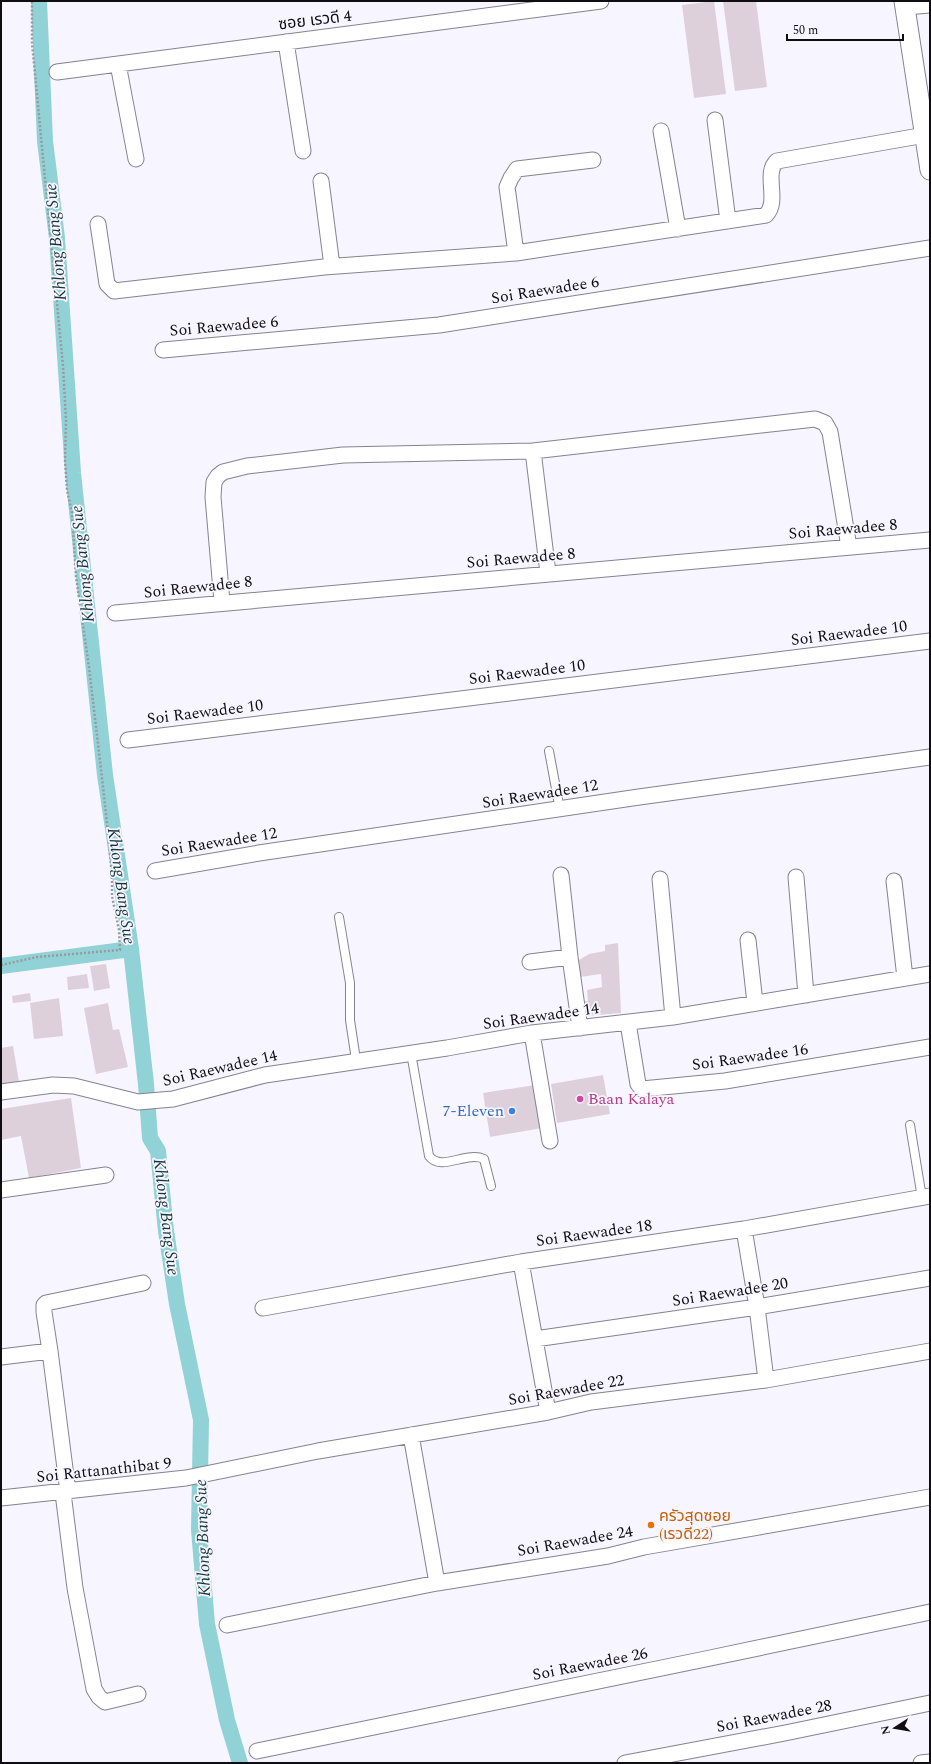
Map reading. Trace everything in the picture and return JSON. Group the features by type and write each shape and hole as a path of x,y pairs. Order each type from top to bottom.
{"street":[{"name":"ซอย เรวดี 4","path":"58,72 601,1"},
{"path":"930,5 904,4 930,170"},
{"path":"286,42 304,152"},
{"path":"118,64 136,159"},
{"path":"715,120 728,221"},
{"path":"661,131 678,229"},
{"path":"98,224 107,284 114,291 332,266 516,253 766,215 771,210 772,168 777,161 925,135"},
{"path":"516,253 508,188 511,178 517,169 594,160"},
{"path":"321,180 332,266"},
{"name":"Soi Raewadee 6","path":"163,350 439,325 930,248"},
{"path":"222,602 213,497 214,482 218,476 223,472 247,466 343,455 533,451 814,418 825,423 830,432 849,547"},
{"path":"533,451 548,573"},
{"name":"Soi Raewadee 8","path":"115,613 222,602 930,540"},
{"name":"Soi Raewadee 10","path":"128,740 930,641"},
{"name":"Soi Raewadee 12","path":"155,871 267,852 560,810 639,797 930,757"},
{"path":"561,875 580,1028"},
{"path":"796,877 806,995"},
{"path":"660,879 673,1017"},
{"path":"894,880 905,978"},
{"path":"748,940 755,1003"},
{"path":"530,962 570,957"},
{"name":"Soi Raewadee 14","path":"1,1092 53,1085 74,1086 138,1102 158,1101 173,1099 265,1075 356,1060 411,1053 532,1033 673,1017 930,974"},
{"name":"Soi Raewadee 16","path":"628,1023 638,1084 642,1089 725,1081 930,1047"},
{"path":"532,1033 550,1141"},
{"path":"1,1190 106,1175"},
{"name":"Soi Raewadee 18","path":"263,1308 521,1262 744,1229 926,1197"},
{"path":"744,1229 757,1308 766,1380"},
{"path":"521,1262 548,1412"},
{"name":"Soi Raewadee 20","path":"535,1339 757,1308 930,1278"},
{"path":"138,1694 105,1702 99,1697 94,1688 76,1588 44,1305 46,1303 143,1283"},
{"path":"1,1357 50,1351"},
{"name":"Soi Raewadee 22","path":"210,1474 318,1451 548,1412 591,1402 766,1380 930,1351"},
{"path":"411,1435 437,1583"},
{"name":"Soi Rattanathibat 9","path":"1,1498 65,1493 210,1474"},
{"name":"Soi Raewadee 24","path":"227,1626 437,1583 608,1556 644,1547 930,1497"},
{"name":"Soi Raewadee 26","path":"257,1751 540,1692 760,1649 930,1612"},
{"name":"Soi Raewadee 28","path":"625,1763 785,1733 930,1703"},
{"path":"921,1763 930,1762"}],"lane":[{"path":"549,751 560,810"},
{"path":"339,917 350,983 350,1020 356,1060"},
{"path":"411,1053 429,1156 432,1160 438,1163 471,1156 484,1158 491,1186"},
{"path":"910,1125 926,1197"}],"path":[{"path":"1,965 37,957 120,950 119,930 112,896 112,875 104,796 89,667 76,577 72,513 67,482 65,460 66,420 63,366 32,43 32,1"}],"building":[{"path":"714,1 726,94 694,98 682,5"},
{"path":"723,1 756,1 767,87 735,91"},
{"path":"618,943 621,1013 586,1016 584,1001 588,1001 587,990 602,987 601,974 580,977 579,960 589,954 605,951 605,945"},
{"path":"106,964 110,988 94,991 90,966"},
{"path":"87,974 89,988 68,990 67,977"},
{"path":"30,993 31,1001 13,1003 12,996"},
{"path":"59,998 63,1036 34,1039 30,1003"},
{"path":"108,1003 113,1030 119,1029 128,1067 96,1074 84,1008"},
{"path":"13,1046 19,1082 1,1085 1,1048"},
{"name":"Baan Kalaya","path":"603,1075 610,1114 557,1123 551,1084"},
{"name":"7-Eleven","path":"535,1085 542,1128 490,1137 483,1093"},
{"path":"71,1098 81,1168 29,1178 21,1136 1,1140 1,1109"}],"waterway":[{"name":"Khlong Bang Sue","path":"39,1 45,141 57,238 73,473 105,775 131,949 146,1084 150,1138 158,1151 166,1231 177,1304 201,1420 199,1530 207,1624 227,1720 240,1763"},
{"path":"1,966 131,949"}],"place":[{"name":"Baan Kalaya","path":"580,1099"},
{"name":"7-Eleven","path":"512,1111"},
{"name":"ครัวสุดซอย (เรวดี22)","path":"651,1525"}]}
